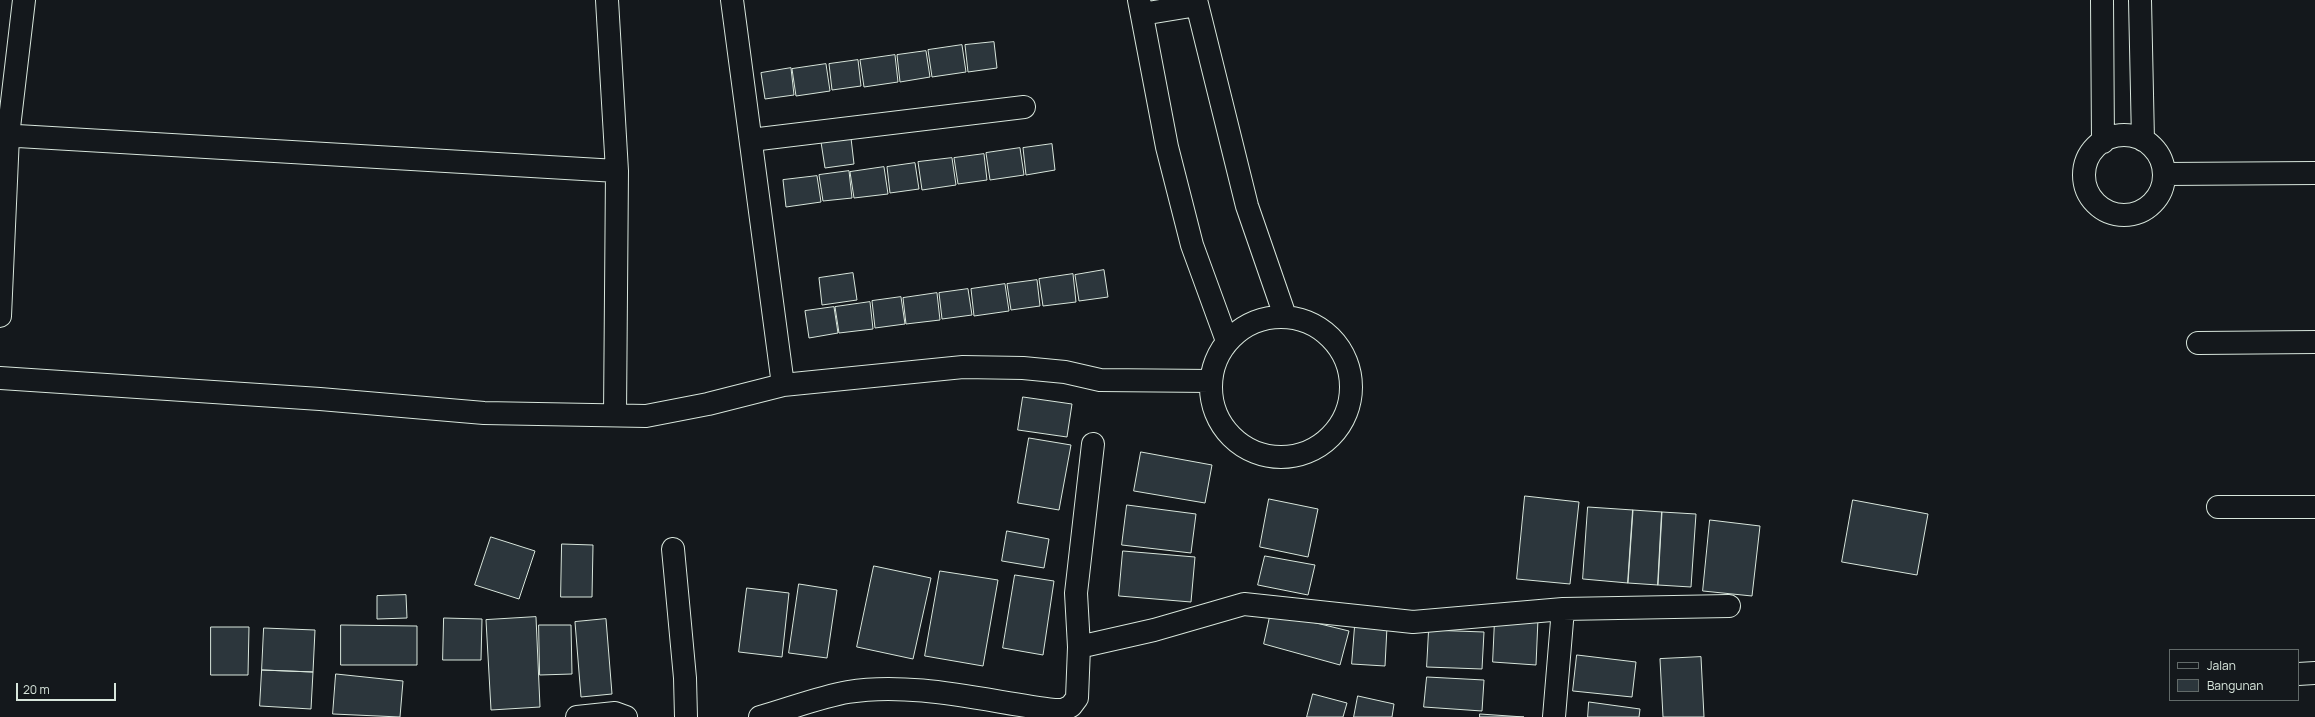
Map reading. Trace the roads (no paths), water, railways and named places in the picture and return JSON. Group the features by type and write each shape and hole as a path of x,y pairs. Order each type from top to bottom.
{"street":[{"path":"0,316 4,135 24,0"},
{"path":"607,0 617,171 615,415"},
{"path":"732,0 783,385"},
{"path":"2102,0 2103,142"},
{"path":"2140,0 2143,140"},
{"path":"1227,341 1192,245 1167,147 1140,7 1196,2 1247,206 1285,316"},
{"path":"751,140 1024,107"},
{"path":"4,135 617,171"},
{"path":"2116,136 2130,136 2143,140 2154,148 2162,160 2165,174 2163,187 2156,199 2146,209 2133,214 2119,215 2106,211 2095,202 2088,191 2084,177 2086,164 2092,151 2103,142 2116,136"},
{"path":"2165,174 2315,173"},
{"path":"1285,316 1307,320 1326,332 1341,348 1350,369 1352,391 1347,413 1335,432 1318,446 1298,455 1275,457 1254,451 1235,440 1218,416 1212,403 1210,381 1216,359 1227,341 1253,322 1285,316"},
{"path":"2198,343 2315,342"},
{"path":"0,378 320,399 484,413 646,416 708,404 783,385 963,367 1058,371 1100,380 1210,381"},
{"path":"760,717 848,692 888,689 931,692 1003,704 1063,710 1071,706 1076,698 1079,647 1076,593 1093,444"},
{"path":"2218,507 2315,507"},
{"path":"673,549 685,678 686,717"},
{"path":"1079,647 1154,630 1244,604 1413,622 1563,609 1729,606"},
{"path":"1554,717 1563,609"},
{"path":"2299,674 2315,673"},
{"path":"577,717 615,713 626,717"}]}
